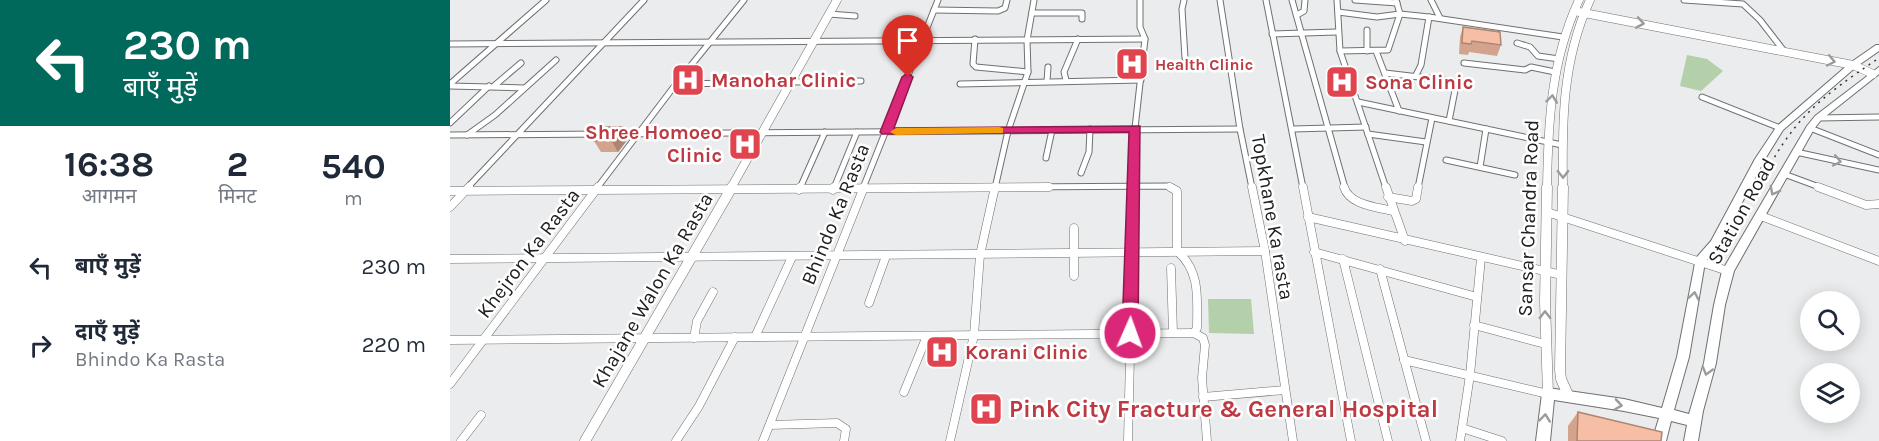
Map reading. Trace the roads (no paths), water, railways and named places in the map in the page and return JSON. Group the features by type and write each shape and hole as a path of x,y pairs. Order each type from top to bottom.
{"main road":[{"path":"1659,441 1683,357 1700,261 1715,243 1760,159 1780,128 1853,65 1879,47"},
{"name":"Station Road","path":"1691,441 1692,420 1709,366 1720,295 1728,271 1810,128 1818,118 1876,72"},
{"path":"1548,394 1692,420"},
{"name":"Sansar Chandra Road","path":"1543,441 1548,394"}],"street":[{"path":"450,85 546,0"},
{"path":"450,207 644,0"},
{"name":"Khejron Ka Rasta","path":"450,384 676,84 744,0"},
{"name":"Khajane Walon Ka Rasta","path":"585,441 646,338 837,0"},
{"name":"Bhindo Ka Rasta","path":"763,441 938,0"},
{"path":"934,10 998,11 1005,8 1007,0"},
{"path":"950,441 974,335 980,255 1008,130 1028,72 1027,40 1034,0"},
{"path":"1128,441 1135,128 1145,39 1140,27 1140,0"},
{"path":"1184,0 1182,9 1185,58"},
{"name":"Topkhane Ka rasta","path":"1220,0 1240,129 1265,251 1293,441"},
{"path":"1266,0 1293,129 1314,252 1352,441"},
{"path":"1292,0 1304,34 1346,193 1358,202 1393,211"},
{"path":"1298,15 1304,11 1305,0"},
{"path":"1337,0 1337,33 1340,51 1388,197 1405,241"},
{"path":"1340,51 1389,49 1400,14 1396,2 1355,0"},
{"path":"1431,0 1440,18"},
{"name":"Sansar Chandra Road","path":"1569,397 1560,370 1562,145 1566,89 1578,0"},
{"name":"Sansar Chandra Road","path":"1548,394 1545,344 1546,212 1548,142 1555,72 1563,37 1577,12 1590,0"},
{"path":"1687,0 1743,4 1760,20 1784,51"},
{"path":"1338,12 1377,17 1400,14 1429,16 1563,37"},
{"path":"1577,12 1784,51 1876,72"},
{"path":"1032,13 1082,13 1082,19"},
{"path":"829,14 855,16"},
{"path":"1416,75 1421,65 1429,16"},
{"path":"1367,30 1367,51"},
{"path":"1272,34 1337,33"},
{"path":"975,39 973,64 976,67 1028,72"},
{"path":"1066,80 1065,72 1078,39"},
{"path":"450,44 1145,39"},
{"path":"1517,43 1530,47 1538,56 1559,59"},
{"path":"1376,51 1400,111"},
{"path":"467,135 495,115 556,60"},
{"path":"450,123 521,63"},
{"path":"1464,63 1525,70 1531,67 1555,72"},
{"path":"1047,81 1048,67"},
{"path":"1385,73 1449,80 1456,85 1449,121"},
{"path":"960,84 1140,80"},
{"path":"676,84 861,81"},
{"path":"450,85 524,88"},
{"path":"1702,97 1780,128"},
{"path":"1358,102 1562,145"},
{"path":"1818,118 1879,117"},
{"path":"1388,197 1412,201 1416,199 1432,118"},
{"path":"1293,129 1328,127 1367,131 1426,142"},
{"path":"1810,128 1879,155"},
{"path":"1081,174 1089,152 1090,129"},
{"path":"450,135 1240,129"},
{"path":"1480,167 1486,129"},
{"path":"1046,158 1052,130"},
{"path":"799,190 825,132"},
{"path":"833,190 857,132"},
{"path":"1796,152 1879,171"},
{"path":"1446,160 1515,175"},
{"path":"1784,174 1866,205 1879,204"},
{"path":"450,191 1169,186 1177,191 1177,250"},
{"path":"1546,212 1728,271"},
{"path":"1761,216 1879,261"},
{"path":"1308,217 1562,276"},
{"path":"1074,228 1074,276"},
{"path":"1177,250 1186,256 1192,265 1195,279 1197,328 1194,333"},
{"path":"450,259 835,257 1177,250 1265,251"},
{"path":"1314,252 1477,297"},
{"path":"869,303 886,256"},
{"path":"755,337 792,257"},
{"path":"1460,441 1470,375 1481,258"},
{"path":"1343,259 1388,441"},
{"path":"1171,268 1173,333"},
{"path":"1380,269 1425,441"},
{"path":"694,338 697,321 713,292"},
{"path":"1474,325 1545,344"},
{"path":"450,340 1194,333 1203,338 1205,345 1203,397 1207,441"},
{"path":"904,392 927,336"},
{"path":"676,441 699,405 735,337"},
{"path":"1404,360 1548,394"},
{"path":"1203,397 1285,390"},
{"path":"461,441 481,415"},
{"path":"770,424 837,423 846,429 844,441"},
{"path":"1462,428 1502,441"}],"railway":[{"path":"1758,188 1783,144 1808,113 1822,99 1879,58"},
{"path":"1739,227 1759,187"}],"place":[{"name":"Health Clinic","path":"1132,64"},
{"name":"Manohar Clinic","path":"688,80"},
{"name":"Sona Clinic","path":"1342,82"},
{"name":"Shree Homoeo Clinic","path":"745,144"},
{"name":"Korani Clinic","path":"942,352"},
{"name":"Pink City Fracture & General Hospital","path":"986,409"}]}
